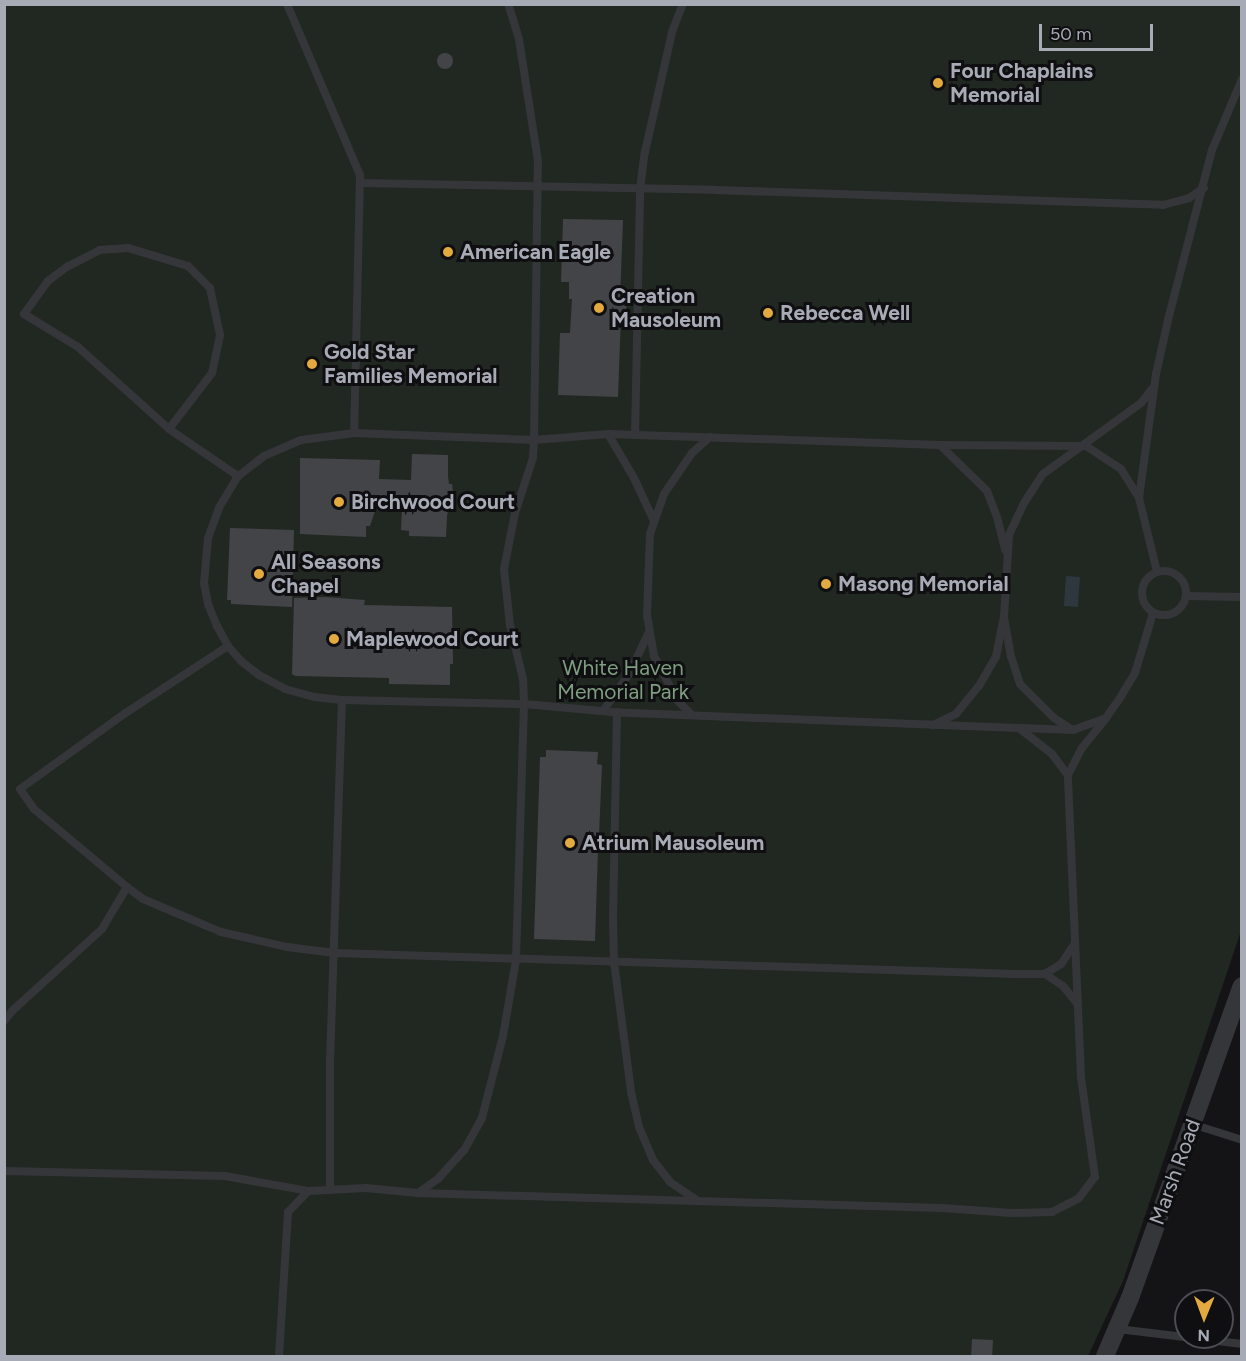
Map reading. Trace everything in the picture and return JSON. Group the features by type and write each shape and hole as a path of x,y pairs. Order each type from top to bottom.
{"street":[{"name":"Marsh Road","path":"1105,1356 1117,1329 1242,986"}],"lane":[{"path":"287,4 360,175 354,433"},
{"path":"418,1193 439,1178 465,1150 482,1118 501,1046 516,960 524,679 510,625 504,569 515,513 533,458 539,187 535,132 515,21 508,4"},
{"path":"635,435 640,190 645,152 672,32 683,4"},
{"path":"1139,498 1154,387 1169,316 1212,150 1242,79"},
{"path":"361,183 1163,205 1190,198 1204,188"},
{"path":"169,429 212,373 220,335 210,288 188,266 128,248 100,250 68,266 48,281 24,314 78,347 169,429 238,476"},
{"path":"932,726 956,714 979,686 996,657 1004,617 1009,535 1024,503 1043,474 1086,446 1105,428 1141,403 1154,387"},
{"path":"1106,718 1073,730 617,712 524,704 342,700 314,697 285,689 259,675 228,646 208,604 204,564 207,539 219,508 238,476 264,456 301,440 354,433 534,440 608,434 940,445 1086,446 1121,469 1139,498 1157,572"},
{"path":"608,434 634,478 654,521"},
{"path":"691,714 677,700 654,656 646,615 650,534 664,494 692,453 710,437"},
{"path":"940,445 987,491 1007,555"},
{"path":"1165,571 1179,577 1186,589 1186,596 1180,609 1174,613 1160,615 1154,613 1148,609 1142,595 1145,580 1157,572 1165,571"},
{"path":"1186,596 1242,597"},
{"path":"4,1171 225,1176 308,1191 366,1188 418,1193 942,1208 1012,1213 1052,1212 1078,1198 1095,1177 1081,1077 1068,775 1082,748 1106,718 1135,673 1154,613"},
{"path":"1004,617 1011,657 1020,684 1054,718 1073,730"},
{"path":"603,711 629,674 649,631"},
{"path":"228,646 124,714 20,789 34,809 143,899 221,932 286,947 335,953 1045,974 1063,986 1077,1003"},
{"path":"330,1190 330,1059 342,700"},
{"path":"617,712 614,962 631,1092 639,1127 653,1160 670,1182 698,1201"},
{"path":"1019,728 1052,754 1068,775"},
{"path":"4,1022 12,1011 102,929 127,887"},
{"path":"1045,974 1061,964 1074,945"},
{"path":"1192,1124 1242,1140"},
{"path":"279,1356 288,1212 308,1191"},
{"path":"1117,1329 1242,1344"}],"green space":[{"name":"White Haven Memorial Park","path":"5,5 1241,5 1241,931 1123,1281 1088,1356 5,1356"}],"shaded area":[{"path":"1066,576 1080,577 1078,607 1064,606"}],"building":[{"path":"442,53 448,53 453,61 451,67 442,69 437,64 437,58"},
{"name":"Creation Mausoleum","path":"563,219 623,220 620,301 627,301 626,316 621,316 618,397 558,395 560,333 570,333 572,299 569,299 569,282 561,282"},
{"path":"412,454 448,455 449,484 452,484 453,492 452,508 449,507 447,516 446,537 409,536 409,531 401,530 402,509 376,508 370,526 366,526 366,537 300,534 300,458 380,460 379,479 411,480"},
{"name":"All Seasons Chapel","path":"230,528 294,530 292,607 231,604 231,600 227,600"},
{"path":"325,597 365,600 364,605 452,607 453,664 450,664 450,685 389,684 389,678 295,676 292,674 294,598"},
{"name":"Atrium Mausoleum","path":"546,750 598,752 597,764 602,765 599,836 604,836 603,849 598,849 595,941 534,939 540,757 546,757"},
{"path":"972,1339 993,1340 992,1356 971,1356"}],"place":[{"name":"Four Chaplains Memorial","path":"938,83"},
{"name":"American Eagle","path":"448,252"},
{"name":"Creation Mausoleum","path":"599,308"},
{"name":"Rebecca Well","path":"768,313"},
{"name":"Gold Star Families Memorial","path":"312,364"},
{"name":"Birchwood Court","path":"339,502"},
{"name":"All Seasons Chapel","path":"259,574"},
{"name":"Masong Memorial","path":"826,584"},
{"name":"Maplewood Court","path":"334,639"},
{"name":"Atrium Mausoleum","path":"570,843"}]}
